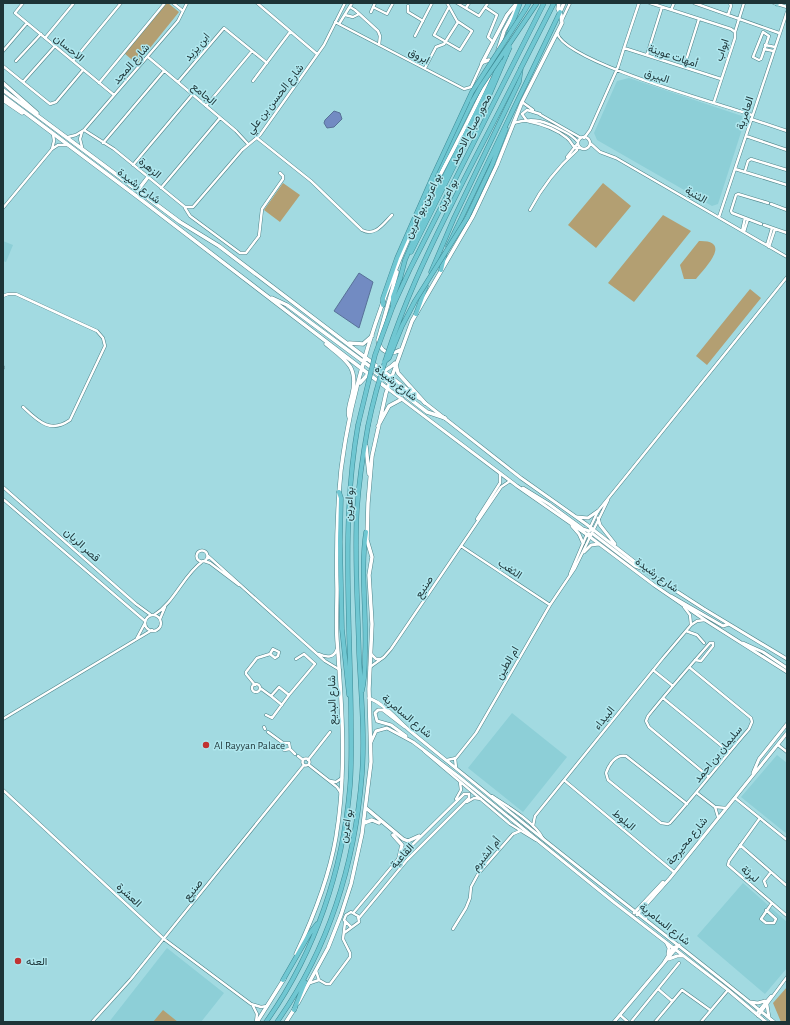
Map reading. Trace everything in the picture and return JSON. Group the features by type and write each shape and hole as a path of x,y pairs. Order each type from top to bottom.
{"highway":[{"path":"400,279 405,260 417,232 494,78 519,3"},
{"path":"383,305 383,298 397,258 472,92 529,3"},
{"path":"424,197 481,86 537,3"},
{"name":"محور صباح الاحمد","path":"393,306 410,269 544,3"},
{"name":"بو اعرين","path":"277,1022 310,970 338,900 355,829 362,774 357,511 360,474 368,426 384,362 404,306 435,240 554,3"},
{"name":"بو اعرين,بو اعرين","path":"400,279 412,249 488,96 525,10"},
{"path":"441,270 448,245 560,12"},
{"path":"416,314 454,218 502,122 520,79 521,68"},
{"path":"384,362 389,358 412,306 469,214 492,165 512,112"},
{"name":"بو اعرين","path":"266,1022 305,955 319,923 335,873 344,830 351,772 348,522 350,484 358,425 375,355 393,306 393,297 400,279"},
{"path":"339,492 341,498 340,542 342,639 346,683 350,700"},
{"path":"361,695 365,677 366,628 364,549 366,532"},
{"path":"283,980 310,934 319,923"},
{"path":"294,1010 310,970"}],"main road":[{"path":"482,63 507,16 519,3"},
{"name":"بو اعرين","path":"364,364 396,269 416,225 481,95 493,66 502,38 519,3"},
{"path":"559,3 558,9 562,20"},
{"path":"560,12 564,3"},
{"name":"بو اعرين","path":"366,532 369,476 377,427 387,388 400,350 416,314 473,216 489,184 522,102 557,33 562,20"},
{"path":"482,63 489,60 493,66"},
{"path":"3,83 40,117"},
{"name":"شارع رشيدة","path":"3,90 82,147 180,222 219,246 391,377"},
{"name":"شارع رشيدة","path":"3,96 387,388"},
{"path":"3,100 19,111 28,114"},
{"path":"138,190 148,177"},
{"path":"396,269 396,279 378,340 380,347 386,352 393,353 400,350"},
{"path":"269,297 283,303 427,412 445,418"},
{"path":"295,317 350,365 355,379 349,409 350,418"},
{"path":"346,343 357,345 363,344 373,336"},
{"path":"366,358 376,372 378,381 366,443 369,476"},
{"path":"358,385 368,373 373,371 383,371 396,362 398,373 425,403"},
{"name":"شارع البديع","path":"256,1022 269,1005 283,980 313,918 336,836 343,776 341,671 337,641 336,530 339,492 350,418 364,364"},
{"path":"377,427 389,406 402,399"},
{"path":"286,1022 310,983 333,936 351,884 364,823 370,779 371,742 369,698 372,624 369,575 372,557 366,532"},
{"path":"366,808 403,839 408,841 419,836"},
{"path":"364,823 370,820 375,820 398,839 402,847 399,858"}],"street":[{"name":"الاحسان","path":"23,3 15,13 114,95"},
{"path":"45,38 74,3"},
{"path":"73,61 121,3"},
{"path":"99,83 165,3"},
{"path":"173,3 183,11"},
{"name":"شارع المجد","path":"68,137 83,131 178,21 187,3"},
{"path":"257,3 317,54"},
{"name":"شارع الحسن بن علي","path":"185,207 193,206 248,144 257,138 326,41 345,3"},
{"path":"339,24 352,3"},
{"path":"371,12 375,3"},
{"path":"373,7 387,14 393,3"},
{"path":"415,36 432,3"},
{"path":"447,3 449,6 458,22 472,31 462,48 458,50 434,37 434,34 449,6"},
{"path":"457,3 480,16 488,3"},
{"path":"466,8 469,3"},
{"name":"بو اعرين","path":"562,20 570,3"},
{"path":"588,140 590,130 624,50 639,3"},
{"path":"650,3 731,29 735,32"},
{"path":"671,10 674,3"},
{"path":"694,3 780,34"},
{"path":"728,15 731,6 730,3"},
{"name":"ابواب","path":"714,102 735,38 738,19 744,3"},
{"path":"775,3 787,7"},
{"path":"408,6 408,12 423,21"},
{"name":"العامرية","path":"719,217 780,34 786,13 782,6"},
{"path":"350,7 378,31 380,36 380,45"},
{"path":"486,7 497,15 488,38 493,42"},
{"path":"646,55 662,7"},
{"path":"345,16 353,17 359,14"},
{"path":"684,67 699,19"},
{"name":"ابروق","path":"335,22 467,90 472,85 482,63"},
{"path":"425,68 436,47 445,43 458,22"},
{"path":"3,51 27,23"},
{"name":"ابن يزيد","path":"178,82 222,29 226,28 267,63"},
{"path":"253,81 290,32"},
{"path":"762,32 769,35 765,47 761,60 754,58 762,32"},
{"path":"552,43 561,41 557,33"},
{"path":"16,61 41,34"},
{"name":"البيرق","path":"561,41 600,64 616,71 752,115"},
{"path":"23,82 55,46"},
{"path":"765,47 775,47"},
{"path":"765,47 774,51"},
{"name":"أمهات عوينة","path":"624,50 646,55 721,80"},
{"path":"206,106 252,51"},
{"name":"الجامع","path":"148,57 220,118 248,144"},
{"path":"3,66 48,103 53,104 83,70"},
{"path":"103,143 164,71"},
{"path":"133,165 192,94"},
{"path":"522,102 540,114 588,140 590,143 588,148 579,149 573,147 568,138 550,127 525,120"},
{"path":"525,120 522,114 524,111 530,110 540,114"},
{"path":"161,188 220,118"},
{"path":"513,123 535,119 547,122 572,136 578,142 579,149"},
{"path":"751,119 787,131"},
{"path":"565,161 573,147 590,130"},
{"path":"82,147 80,139 83,131"},
{"name":"الزهرة","path":"83,131 103,143 133,165 185,207 190,216 240,253 246,253 259,236 262,209 283,178 280,173"},
{"path":"3,208 52,149 54,141 52,133"},
{"path":"745,136 787,150"},
{"path":"257,138 311,181 362,230 368,232 376,231 392,215"},
{"name":"الثنية","path":"590,143 596,150"},
{"path":"52,149 61,145 68,145"},
{"name":"الثنية","path":"588,148 616,158 787,257"},
{"path":"530,210 545,184 565,161 579,149"},
{"path":"745,172 748,161 751,159 787,170"},
{"path":"735,169 787,185"},
{"path":"787,210 736,194 731,212 787,234"},
{"path":"743,231 746,219"},
{"path":"768,246 774,229"},
{"path":"573,515 587,519 609,498 787,278"},
{"path":"3,296 11,293 19,295 97,331 103,338 105,346 70,420 62,426 52,427 38,420 23,407"},
{"name":"شارع رشيدة","path":"391,377 521,478 573,515 590,532 599,544 705,620 787,672"},
{"name":"شارع رشيدة","path":"387,388 517,486 549,508 618,549 677,593 787,659"},
{"name":"صنيع","path":"477,522 500,483 500,473"},
{"name":"صنيع","path":"370,667 382,659 399,638 477,522 503,485 510,480"},
{"path":"517,486 530,492 590,532 635,566 643,568"},
{"name":"قصر الريان","path":"3,487 136,604 153,615"},
{"path":"590,532 609,498"},
{"name":"قصر الريان","path":"3,499 145,621"},
{"path":"549,508 575,529 583,543"},
{"path":"590,532 598,510"},
{"path":"598,518 604,531 618,549"},
{"name":"ام الطين","path":"570,574 583,543 590,532"},
{"name":"ام الطين","path":"456,758 476,733 550,605 584,552 590,532"},
{"path":"584,552 591,545 599,544"},
{"name":"الثغب","path":"461,546 550,605"},
{"path":"194,568 198,558 198,553 202,551 206,552 208,556 313,651 341,671"},
{"path":"136,638 143,630 145,621 166,605 194,568 208,556"},
{"path":"198,558 210,563 241,586"},
{"path":"671,596 676,597 723,626 729,624"},
{"path":"3,719 136,638 159,627 166,605"},
{"path":"683,605 690,615 691,626"},
{"path":"153,615 160,620"},
{"name":"البيداء","path":"533,826 535,816 653,670 691,626 697,622 705,620"},
{"path":"145,621 147,628 152,630"},
{"path":"686,631 697,635 704,643"},
{"path":"313,651 325,657 331,656 336,652 337,641"},
{"path":"739,642 756,649 787,668"},
{"path":"695,660 701,661 714,645 713,643 710,643 695,660 689,667 647,717 647,724 709,777"},
{"path":"270,654 257,658 246,674 255,685 282,705"},
{"path":"266,715 272,718 314,664 304,654 296,659"},
{"path":"370,654 376,659 382,659"},
{"name":"سليمان بن احمد","path":"687,804 626,756 618,757 606,770 608,780 664,825 670,823 697,793 749,729 752,720 689,667"},
{"path":"653,670 673,686"},
{"path":"255,685 252,687 254,692 257,692 260,688"},
{"path":"271,696 279,687 289,696"},
{"name":"شارع السامرية","path":"369,698 383,705 406,728 544,840 636,913 654,925 774,1022"},
{"path":"663,698 729,752"},
{"path":"406,728 382,710 378,710 375,713 377,721 393,726 413,742"},
{"name":"شارع محيرجة","path":"752,774 759,759 787,724"},
{"name":"شارع السامرية","path":"371,742 376,731 384,728 395,731 413,742 728,990 766,1022"},
{"path":"268,732 283,743 289,743 290,749 303,760 304,765 309,765"},
{"path":"330,732 308,760 309,765 341,794"},
{"name":"شارع محيرجة","path":"633,916 674,872 752,774 787,733"},
{"path":"283,743 282,747 284,750 290,749"},
{"path":"778,745 787,752"},
{"name":"شارع السامرية","path":"423,750 513,826 538,840"},
{"path":"447,760 456,758 456,768"},
{"path":"303,760 308,760"},
{"name":"صنيع","path":"92,1022 132,979 304,765"},
{"path":"328,781 336,782 343,776"},
{"name":"البلوط","path":"564,780 674,872"},
{"name":"القاعية","path":"451,806 460,792 460,782"},
{"name":"العشرة","path":"3,790 164,939 251,1004"},
{"name":"القاعية","path":"354,912 419,836 465,793 468,793 470,797 410,857 359,918"},
{"name":"شارع محيرجة","path":"697,793 715,807 726,808"},
{"name":"شارع السامرية","path":"488,794 533,826 544,840"},
{"path":"734,797 787,840"},
{"name":"القاعية","path":"460,808 471,800 482,799"},
{"name":"شارع محيرجة","path":"715,807 718,817"},
{"name":"البيداء","path":"525,820 535,816"},
{"name":"لبرثة","path":"760,818 740,845 728,865 787,916"},
{"name":"أم الشبرم","path":"513,826 513,834"},
{"name":"أم الشبرم","path":"453,929 466,908 470,898 471,888 478,874 513,834 520,831"},
{"path":"740,845 786,884"},
{"path":"570,867 573,863"},
{"path":"766,886 764,881 771,872"},
{"path":"766,910 776,919 774,924 766,924 761,919 766,910 772,903"},
{"path":"628,906 642,907 645,916 654,925"},
{"path":"316,971 319,980 326,984 333,982 349,960 350,953 343,939 346,915 354,912 359,918 357,925 351,927 344,933"},
{"path":"346,923 351,927"},
{"path":"663,964 668,954 668,947 665,941"},
{"path":"668,954 679,945"},
{"path":"668,960 675,949"},
{"path":"614,1022 663,964 677,956 684,956"},
{"path":"620,1015 630,1022 678,964"},
{"path":"757,1015 787,978"},
{"path":"310,983 319,980"},
{"path":"658,988 672,1001"},
{"path":"655,1022 680,991 684,990 710,1010"},
{"path":"701,1022 728,990"},
{"path":"748,1001 756,1004 766,1003"},
{"path":"766,1003 767,1012 771,1019"},
{"path":"251,1004 262,1007 269,1005"},
{"path":"251,1004 257,1014 256,1022"}],"shaded area":[{"path":"166,3 179,12 137,64 124,53"},
{"path":"629,78 742,116 744,123 718,204 712,206 597,140 594,133 617,81"},
{"path":"334,111 340,113 342,119 334,127 327,128 324,123 325,120"},
{"path":"283,183 300,195 280,222 264,210"},
{"path":"603,183 631,206 596,248 568,225"},
{"path":"663,215 691,231 634,302 608,283"},
{"path":"3,241 13,245 6,262 3,261"},
{"path":"699,241 709,242 714,245 714,256 696,279 684,279 680,265"},
{"path":"359,273 373,282 359,328 334,311"},
{"path":"750,289 761,298 707,365 696,356"},
{"path":"512,713 567,757 523,812 468,768"},
{"path":"777,755 787,763 787,834 741,797"},
{"path":"743,883 787,922 787,968 765,994 697,936"},
{"path":"167,948 224,993 201,1022 109,1022"},
{"path":"787,987 787,1022 781,1022 773,1003"},
{"path":"163,1010 178,1022 153,1022"}],"place":[{"name":"Al Rayyan Palace","path":"206,745"},
{"name":"العنه","path":"18,961"}]}
